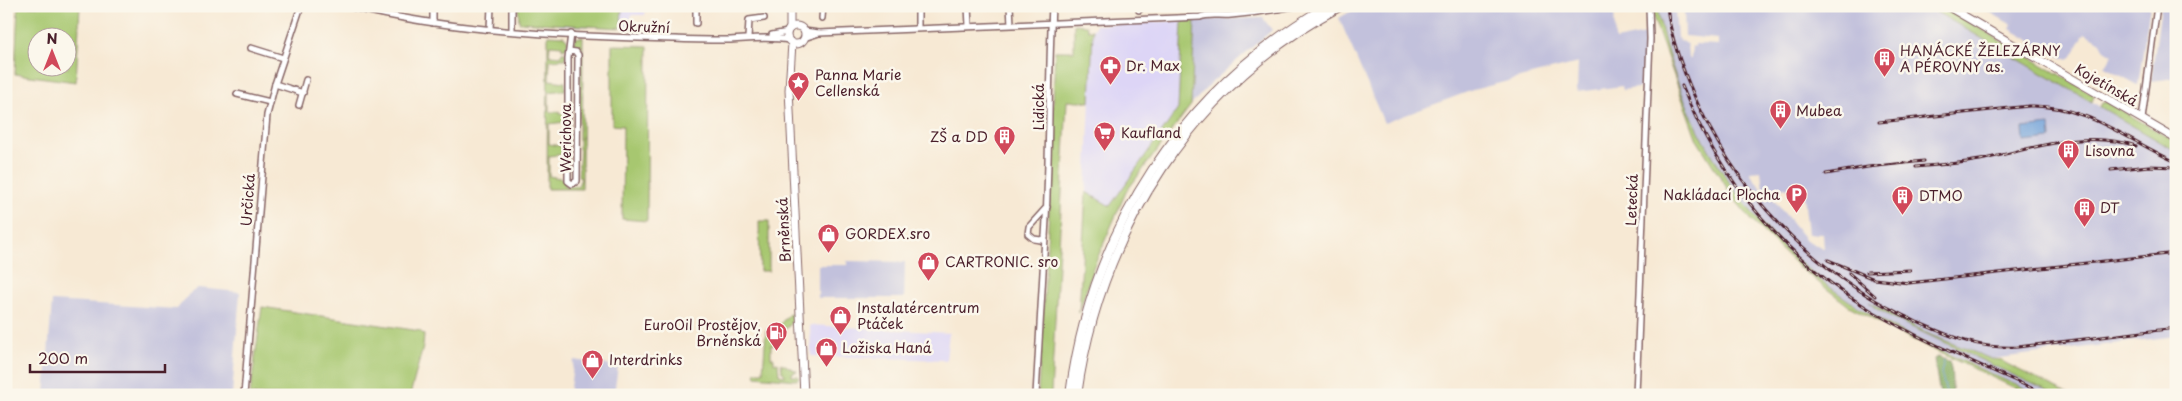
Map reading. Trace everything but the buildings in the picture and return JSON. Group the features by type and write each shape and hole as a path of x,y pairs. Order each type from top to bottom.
{"highway":[{"path":"1070,395 1080,335 1096,280 1118,227 1148,174 1180,131 1239,69 1289,30 1327,6"},
{"path":"1077,395 1087,338 1104,282 1126,229 1156,175 1185,136 1233,84 1294,35 1341,6"}],"main road":[{"name":"Kojetínská","path":"1947,6 2176,139"},
{"name":"Brněnská","path":"794,29 789,93 804,395"}],"street":[{"name":"Určická","path":"244,395 264,134 270,102 283,58 301,9 306,6"},
{"name":"Okružní","path":"348,6 433,23 490,29 698,40 762,38 794,29 819,33 1200,16 1205,11 1221,16 1294,6"},
{"path":"433,6 433,23"},
{"path":"490,29 491,6"},
{"path":"512,6 512,30"},
{"path":"696,6 696,23"},
{"path":"822,18 823,6"},
{"path":"918,6 918,28"},
{"path":"968,6 969,26"},
{"path":"1010,6 1011,24"},
{"name":"Lidická","path":"1036,395 1047,207 1052,6"},
{"path":"1241,6 1241,14"},
{"name":"Letecká","path":"1636,395 1650,39 1649,6"},
{"path":"2142,119 2157,6"},
{"path":"748,38 749,20 764,18"},
{"name":"Werichova","path":"569,51 574,51 577,54 577,181 572,184 568,181 569,51 571,34"},
{"path":"251,48 283,58"},
{"path":"299,105 306,80"},
{"path":"275,84 303,93"},
{"path":"237,94 270,102"},
{"path":"568,115 577,115"},
{"path":"1045,236 1041,240 1034,240 1028,231 1032,222 1047,207"}],"shaded area":[{"path":"518,6 646,6 645,15 631,15 630,28 561,26 519,22"},
{"path":"1360,6 1614,6 1615,40 1646,34 1644,87 1623,90 1622,86 1577,92 1578,63 1473,90 1384,123 1339,18"},
{"path":"1657,6 1926,6 2176,151 2176,336 1991,359 1931,335 1870,303 1875,308 1907,325 2056,395 2038,395 1903,332 1856,305 1826,285 1787,251 1760,222 1725,177 1699,132 1683,97 1664,40","holes":["1675,9 1684,9 1685,36 1718,39 1718,45 1695,44 1695,47 1692,46 1691,59 1688,58 1687,44 1677,38","1761,171 1763,190 1803,186 1808,234 1823,234 1824,249 1806,240 1772,198 1763,192 1750,172"]},
{"path":"1979,6 2150,6 2138,85 2105,67 2112,55 2104,50 2100,42 2085,33 2068,60 2010,29 2012,25"},
{"path":"2161,6 2176,6 2176,78 2151,81"},
{"path":"1187,17 1182,23 1178,109 1110,206 1086,192 1093,30 1096,25 1174,21"},
{"path":"1263,18 1272,30 1211,83 1191,105 1195,20"},
{"path":"847,261 905,262 904,298 818,298 818,265 847,265"},
{"path":"198,288 240,292 232,395 45,395 52,301 177,309 189,294"},
{"path":"810,325 949,333 946,360 811,356"},
{"path":"574,360 618,366 614,395 569,394"}],"green space":[{"path":"18,6 80,6 78,44 78,28 28,28 28,76 15,74"},
{"path":"518,6 622,7 621,28 519,22"},
{"path":"1653,6 1657,6 1668,53 1684,99 1705,142 1730,183 1759,221 1793,256 1830,287 1890,326 2038,395 2030,395 1925,346 1849,306 1800,268 1754,223 1732,196 1697,140 1654,20"},
{"path":"1926,6 1942,6 2094,95 2092,102"},
{"path":"1184,20 1195,20 1191,105 1126,192 1093,268 1079,313 1086,192 1110,206 1178,109 1182,23"},
{"path":"1074,24 1086,25 1088,30 1093,30 1090,102 1067,101 1051,394 1038,393 1049,212 1055,51 1074,51"},
{"path":"548,35 564,36 568,41 566,48 562,49 562,46 550,45 549,55 561,56 562,52 564,52 567,56 565,56 565,59 550,60 549,80 565,82 565,90 549,92 549,112 565,114 565,122 549,124 549,144 565,147 565,154 549,156 549,176 565,179 565,186 578,186 581,178 578,177 580,150 579,99 581,96 579,95 581,75 579,58 583,53 582,189 547,189"},
{"path":"583,37 583,52 582,47 575,49 573,45 575,38"},
{"path":"612,45 648,46 647,221 622,219 623,126 612,125"},
{"path":"46,78 76,78 76,82"},
{"path":"2107,102 2176,142 2176,151 2100,107 2102,103"},
{"path":"759,221 769,221 769,271 760,271"},
{"path":"1869,302 1931,335 1991,359 2003,360 2005,363 2069,395 2056,395 1907,325 1875,308"},
{"path":"262,307 420,331 424,335 423,347 410,395 250,395"},
{"path":"789,314 796,316 779,337 776,345 771,345 771,358 774,358 774,363 778,362 779,375 785,376 782,372 781,363 797,371 792,373 792,376 798,376 799,378 796,380 755,376 756,372 763,372 766,330 775,330"},
{"path":"1937,357 1949,361 1953,395 1940,395 1934,359"}],"water":[{"path":"2050,125 2051,139 2024,142 2023,128"}],"waterway":[{"path":"1944,360 1941,373 1947,395"}],"railway":[{"path":"1667,6 1673,37 1686,76 1708,124 1729,161 1781,226 1811,254 1844,280 1879,303 1943,333 1966,341 1991,346 2018,347 2176,328"},
{"path":"1682,86 1697,120 1735,184 1758,214 1811,267 1840,290 1893,323 1936,345 2047,395"},
{"path":"1879,122 2029,106 2049,107 2087,117 2176,162"},
{"path":"1916,167 1971,162 2043,145 2080,140 2118,141 2136,146"},
{"path":"1826,174 1924,161"},
{"path":"2111,170 2149,166 2176,167"},
{"path":"1828,260 1874,279 1909,283 2176,253"},
{"path":"1867,272 1910,270"},
{"path":"1849,273 1875,296"}],"place":[{"name":"HANÁCKÉ ŽELEZÁRNY A PÉROVNY as.","path":"1884,78"},
{"name":"Dr. Max","path":"1110,85"},
{"name":"Panna Marie Cellenská","path":"799,102"},
{"name":"Mubea","path":"1780,130"},
{"name":"Kaufland","path":"1105,152"},
{"name":"ZŠ a DD","path":"1004,156"},
{"name":"Lisovna","path":"2069,170"},
{"name":"Nakládací Plocha","path":"1796,214"},
{"name":"DTMO","path":"1903,215"},
{"name":"DT","path":"2084,227"},
{"name":"GORDEX.sro","path":"829,253"},
{"name":"CARTRONIC. sro","path":"929,281"},
{"name":"Instalatércentrum Ptáček","path":"841,335"},
{"name":"EuroOil Prostějov, Brněnská","path":"777,352"},
{"name":"Ložiska Haná","path":"826,367"},
{"name":"Interdrinks","path":"593,379"}]}
